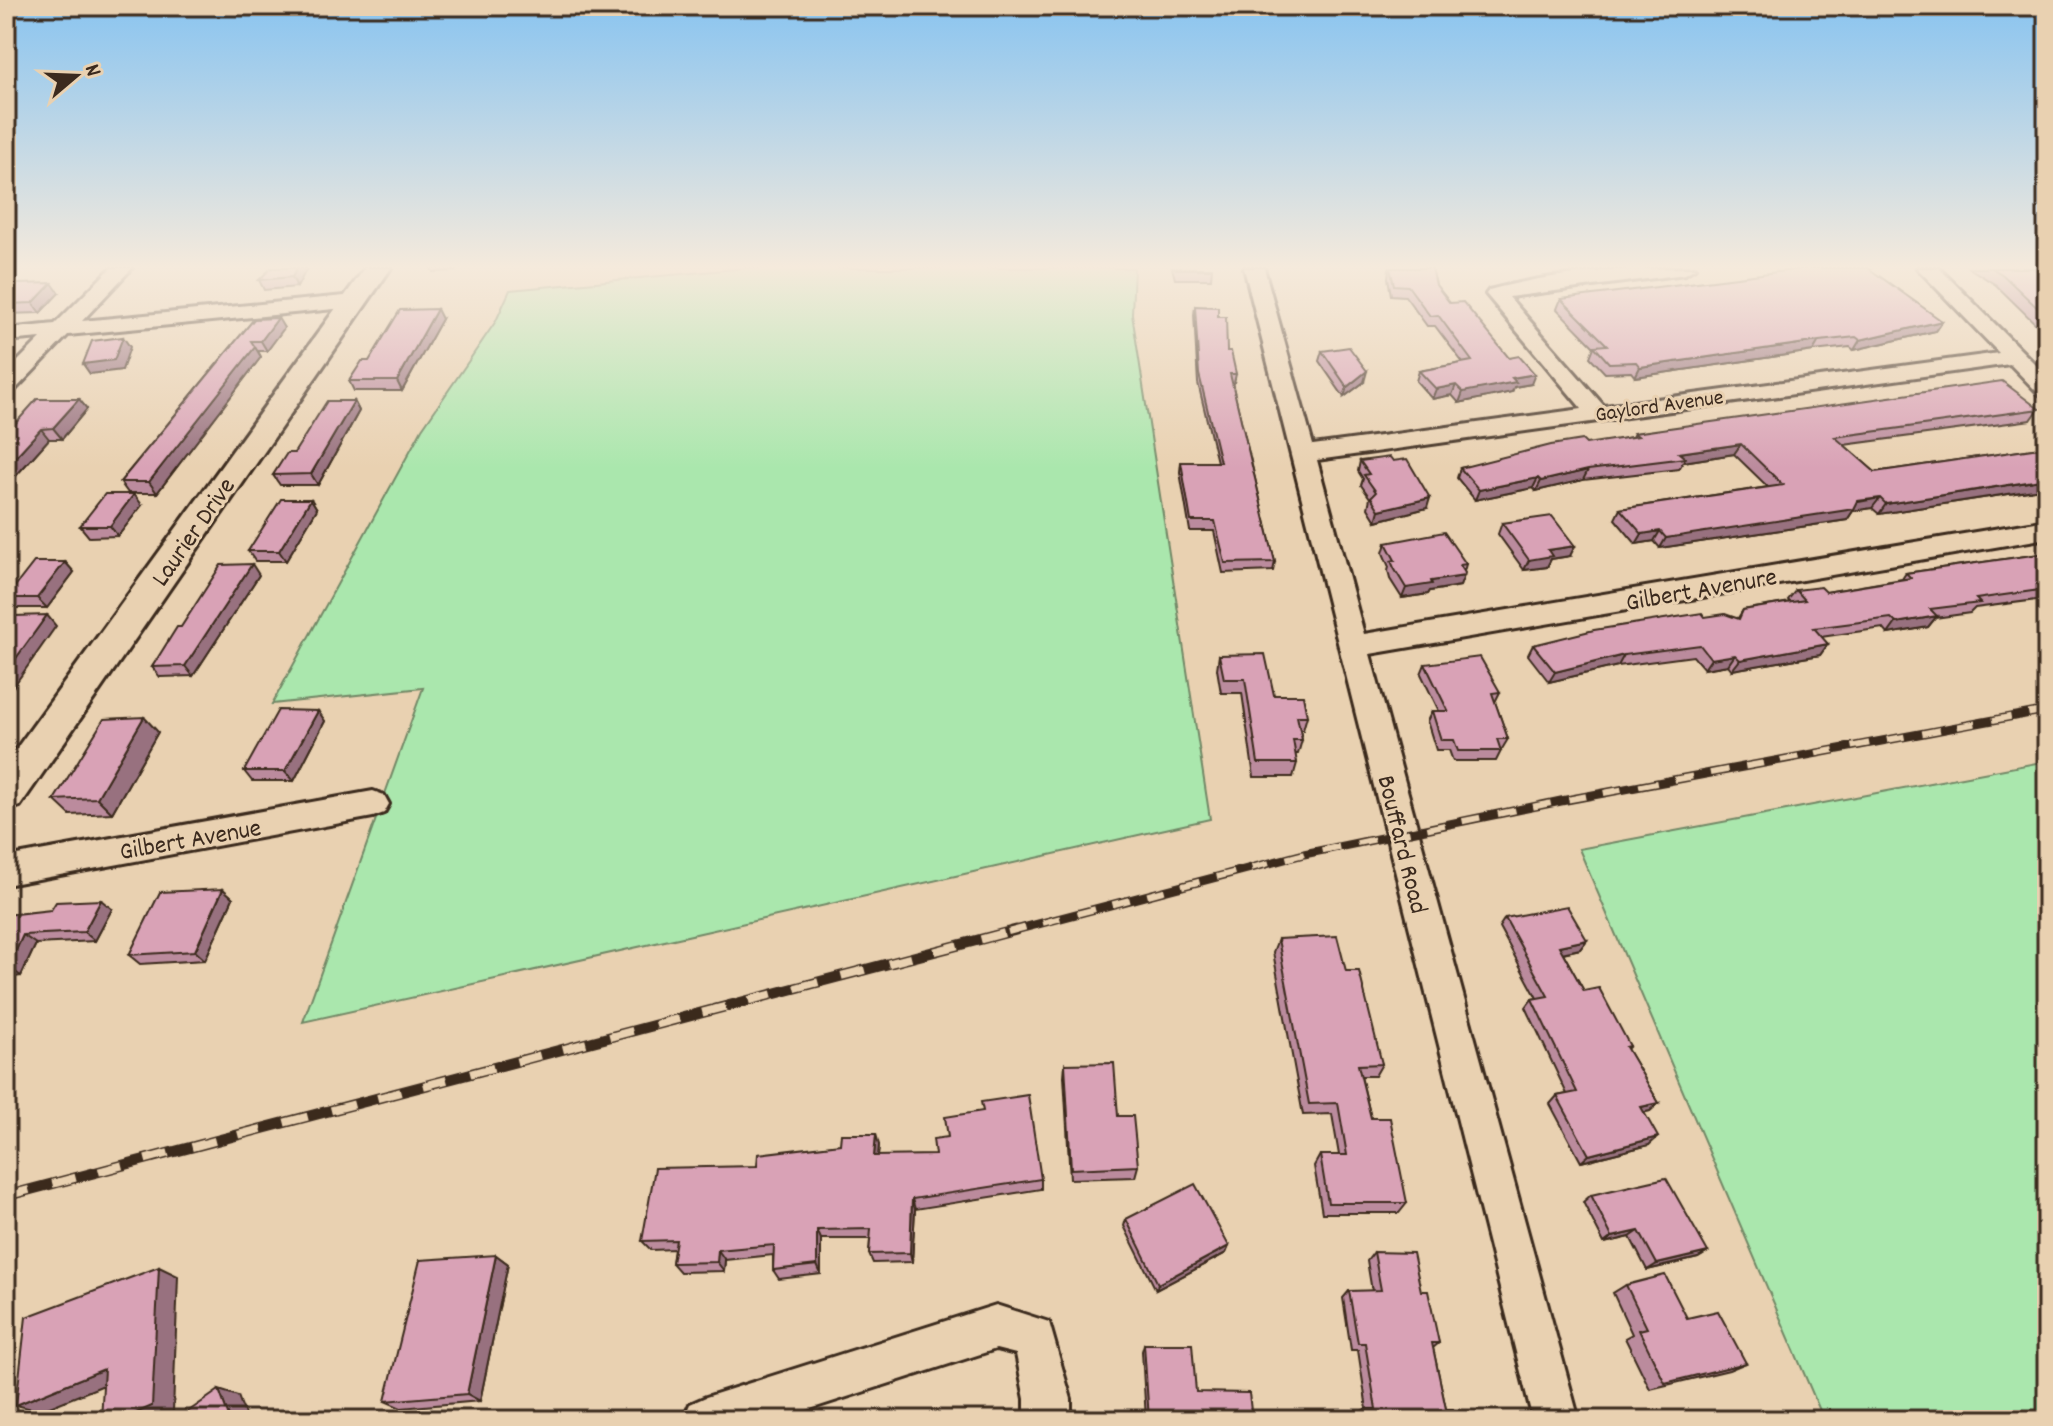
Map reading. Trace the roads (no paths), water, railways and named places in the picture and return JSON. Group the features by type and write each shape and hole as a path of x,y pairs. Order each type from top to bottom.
{"street":[{"path":"6,386 57,335"},
{"name":"Laurier Drive","path":"6,794 331,335"},
{"name":"Bouffard Road","path":"1272,335 1556,1420"},
{"path":"1531,335 1597,412"},
{"path":"1993,335 2047,389"},
{"name":"Gaylord Avenue","path":"1305,454 2015,357"},
{"name":"Gilbert Avenure","path":"1355,646 2047,529"},
{"name":"Gilbert Avenue","path":"6,871 373,804"},
{"path":"706,1420 996,1327 1034,1337 1048,1399 1048,1420"}],"railway":[{"path":"1008,932 1304,854 1561,801 2047,710"},
{"path":"6,1196 1016,930"}]}
